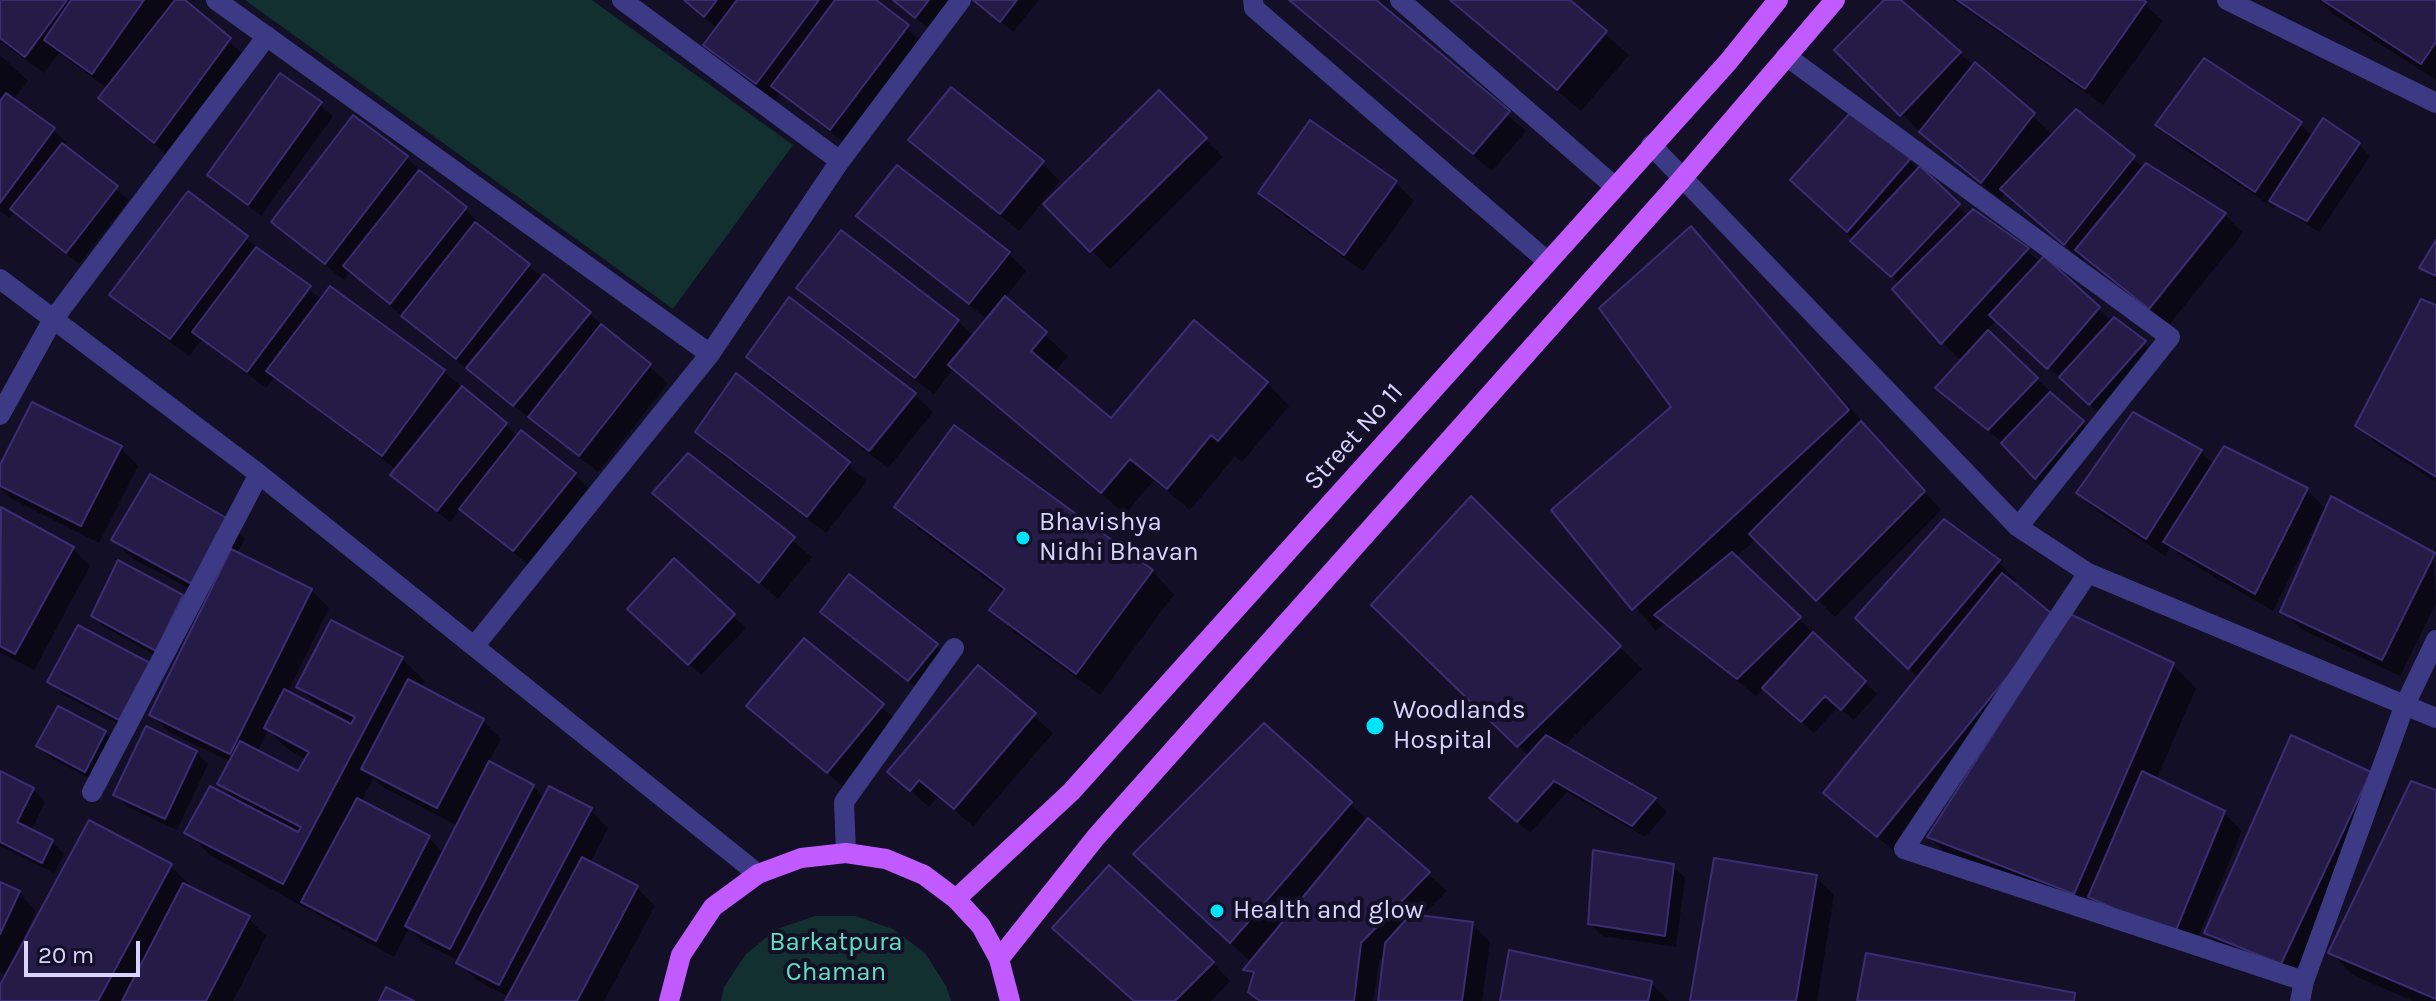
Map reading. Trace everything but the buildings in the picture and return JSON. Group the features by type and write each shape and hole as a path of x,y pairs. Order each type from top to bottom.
{"main road":[{"name":"Street No 11","path":"956,899 1071,792 1728,62 1778,0"},
{"path":"999,959 1096,837 1681,180 1835,0"},
{"path":"669,1001 681,955 713,907 758,874 801,858 846,853 886,859 911,870 956,899 981,926 999,959 1010,1001"}],"street":[{"path":"216,0 710,354"},
{"path":"622,0 840,161"},
{"path":"476,644 710,354 840,161 961,0"},
{"path":"1253,0 1254,8 1547,261"},
{"path":"1400,0 1614,186"},
{"path":"2227,0 2436,103"},
{"path":"0,415 52,321 267,36"},
{"path":"1786,56 2170,337 2018,527"},
{"path":"1651,145 1681,180 2018,527 2088,573 2436,718"},
{"path":"0,279 259,474 476,644 758,874"},
{"path":"92,792 259,474"},
{"path":"2088,573 1904,849 2302,991 2404,707 2436,640"},
{"path":"846,853 844,802 954,648"}],"green space":[{"path":"245,0 592,0 793,145 673,309"},
{"name":"Barkatpura Chaman","path":"815,916 855,916 893,929 925,953 946,986 951,1001 721,1001 724,987 746,954 777,929"}],"place":[{"name":"Bhavishya Nidhi Bhavan","path":"1023,538"},
{"name":"Woodlands Hospital","path":"1375,726"},
{"name":"Health and glow","path":"1217,911"}]}
